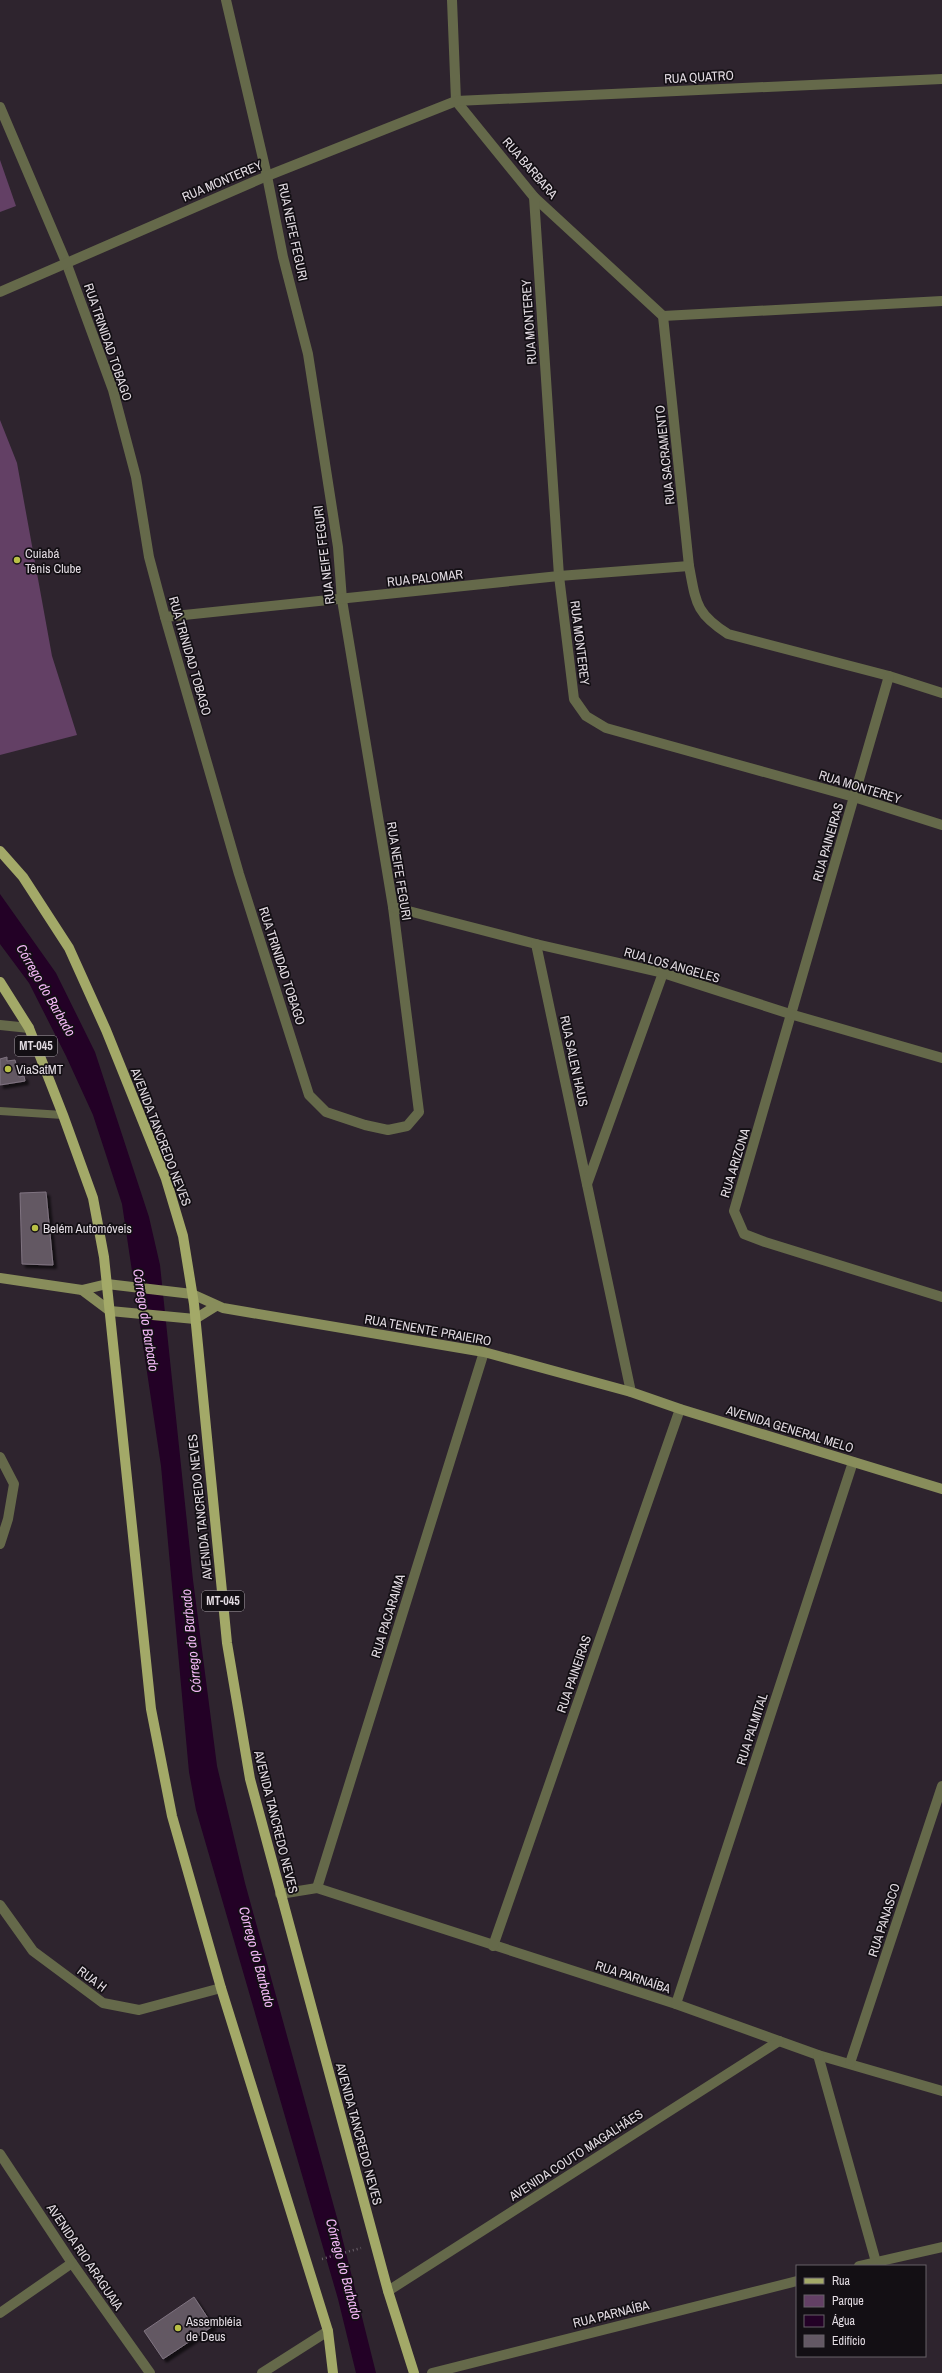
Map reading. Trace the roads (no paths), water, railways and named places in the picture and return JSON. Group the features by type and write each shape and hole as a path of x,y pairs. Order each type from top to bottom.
{"main road":[{"name":"AVENIDA TANCREDO NEVES","path":"0,851 23,877 69,948 106,1030 166,1179 183,1236 195,1319 227,1644 250,1779 388,2291 414,2373"},
{"name":"MT-045","path":"0,982 29,1028 64,1114 93,1198 107,1284 151,1709 172,1816 221,1988 328,2332 333,2373"},
{"path":"0,1278 82,1290 107,1284"},
{"name":"RUA TENENTE PRAIEIRO","path":"107,1284 192,1294 216,1306 484,1352 631,1392"},
{"path":"82,1290 110,1311 195,1319 216,1306"},
{"name":"AVENIDA GENERAL MELO","path":"631,1392 680,1409 942,1489"}],"street":[{"name":"RUA NEIFE FEGURI","path":"226,0 267,176 283,257 308,354 338,547 342,600 393,907 419,1112"},
{"path":"452,0 456,101"},
{"name":"RUA QUATRO","path":"456,101 942,79"},
{"name":"RUA MONTEREY","path":"0,292 66,262 267,176 456,101"},
{"name":"RUA BARBARA","path":"456,101 534,197 663,316"},
{"name":"RUA TRINIDAD TOBAGO","path":"0,107 66,262 113,390 136,477 148,557 164,617 239,874 309,1095 326,1112 365,1125 388,1130 407,1126 419,1112"},
{"name":"RUA MONTEREY","path":"534,197 559,576 574,700 586,716 606,728 854,798 942,825"},
{"path":"663,316 942,301"},
{"name":"RUA SACRAMENTO","path":"663,316 689,566 696,603 710,622 728,634 889,676 942,694"},
{"name":"RUA PALOMAR","path":"164,617 342,600 559,576 689,566"},
{"name":"RUA PAINEIRAS","path":"790,1014 889,676"},
{"name":"RUA LOS ANGELES","path":"393,907 536,944 663,973 790,1014 942,1058"},
{"name":"RUA SALEN HAUS","path":"536,944 631,1392"},
{"path":"587,1184 663,973"},
{"name":"RUA ARIZONA","path":"790,1014 734,1211 744,1234 765,1242 942,1297"},
{"path":"0,1025 29,1028"},
{"name":"RUA PACARAIMA","path":"317,1888 484,1352"},
{"name":"RUA PAINEIRAS","path":"493,1946 680,1409"},
{"path":"0,1457 14,1484 8,1520 0,1544"},
{"name":"RUA PALMITAL","path":"676,2004 853,1462"},
{"name":"RUA PANASCO","path":"850,2063 942,1786"},
{"path":"280,1894 317,1888"},
{"name":"RUA PARNAÍBA","path":"317,1888 676,2004 818,2055 850,2063 942,2091"},
{"name":"RUA H","path":"0,1905 33,1951 103,2003 139,2010 221,1988"},
{"name":"AVENIDA COUTO MAGALHÃES","path":"388,2291 779,2041"},
{"path":"818,2055 876,2262"},
{"name":"AVENIDA RIO ARAGUAIA","path":"0,2154 72,2263 150,2373"},
{"path":"863,2265 942,2247"},
{"path":"0,2312 72,2263"},
{"name":"RUA PARNAÍBA","path":"432,2373 796,2282"},
{"path":"262,2373 328,2332"}],"lane":[{"path":"0,1112 64,1114"}],"water":[{"name":"Córrego do Barbado","path":"0,894 56,973 95,1052 149,1217 160,1265 193,1580 217,1766 245,1883 339,2225 376,2373 356,2373 338,2299 196,1810 189,1772 161,1466 122,1204 93,1115 66,1056 29,983 0,944"}],"place":[{"name":"Cuiabá Tênis Clube","path":"17,560"},
{"name":"ViaSatMT","path":"8,1069"},
{"name":"Belém Automóveis","path":"35,1228"},
{"name":"Assembléia de Deus","path":"178,2328"}]}
